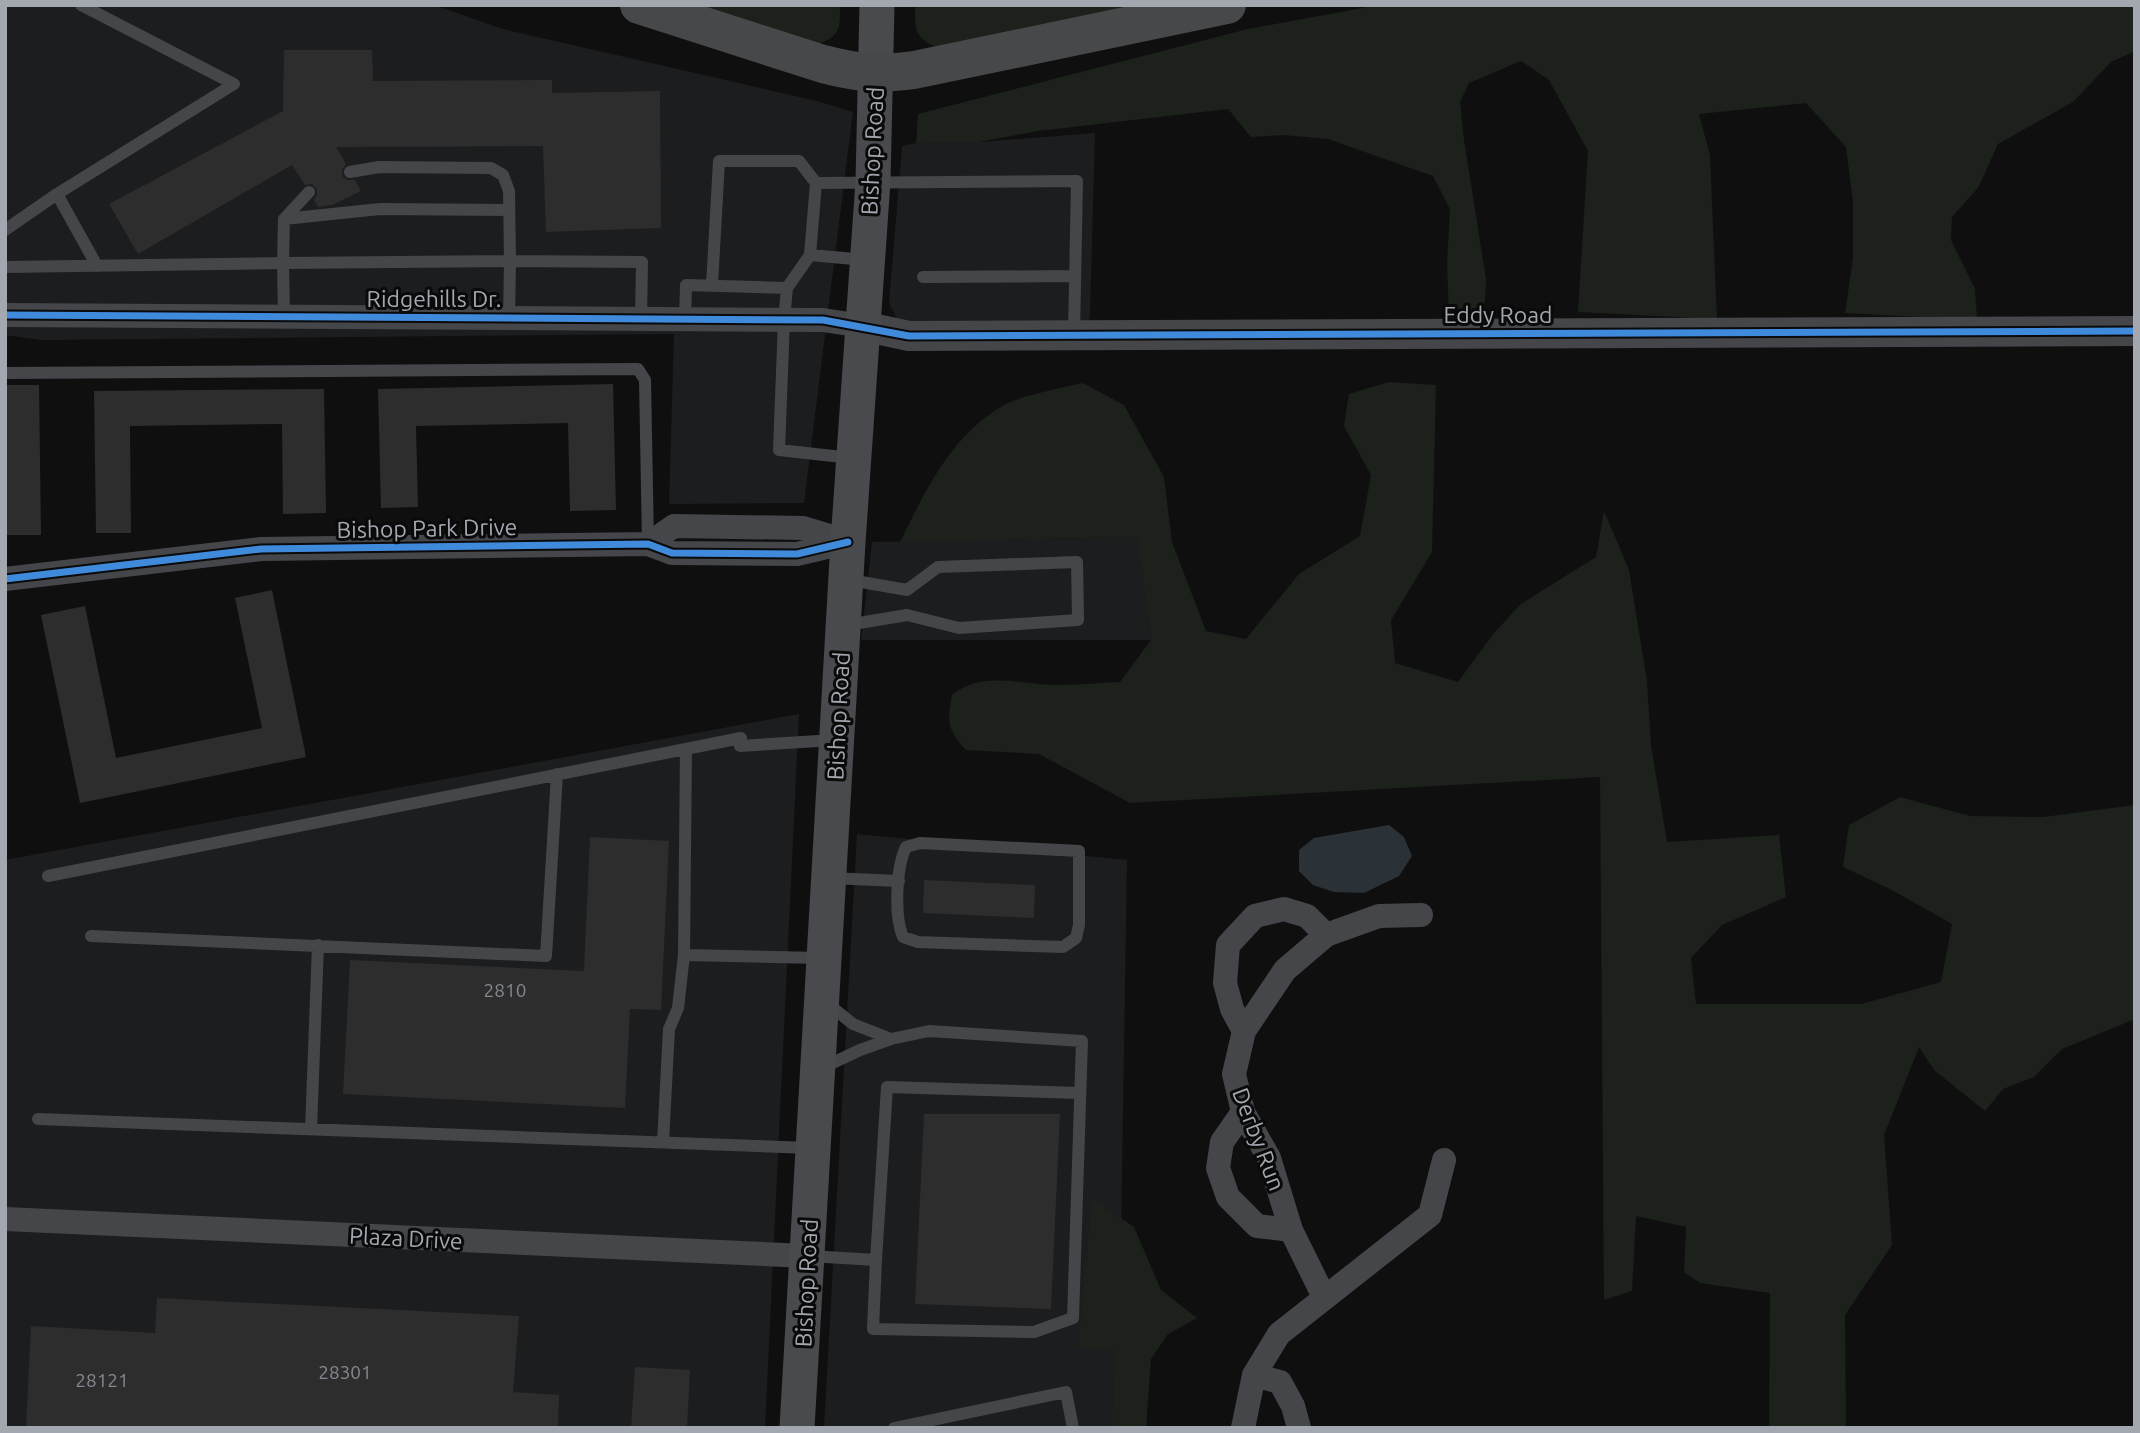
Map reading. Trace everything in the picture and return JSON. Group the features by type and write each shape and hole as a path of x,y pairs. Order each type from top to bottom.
{"highway":[{"path":"639,5 823,64 876,75 914,70 1227,5"}],"main road":[{"name":"Bishop Road","path":"797,1428 865,260 873,181 877,10"}],"street":[{"name":"Ridgehills Dr.","path":"5,315 822,320 862,326"},
{"name":"Eddy Road","path":"862,326 909,335 2135,331"},
{"path":"648,544 674,526 803,527 848,542"},
{"name":"Bishop Park Drive","path":"5,579 261,549 648,544"},
{"path":"1244,1031 1232,1009 1225,983 1228,945 1255,916 1284,909 1307,916 1326,935"},
{"name":"Derby Run","path":"1324,1297 1291,1230 1269,1158 1243,1112 1234,1074 1244,1031 1285,970 1326,935 1379,916 1421,915"},
{"path":"1243,1112 1222,1142 1219,1168 1228,1197 1257,1226 1291,1230"},
{"path":"1243,1428 1254,1375 1279,1334 1430,1215 1444,1160"},
{"name":"Plaza Drive","path":"5,1219 807,1256"},
{"path":"1254,1375 1280,1382 1293,1406 1299,1428"}],"lane":[{"path":"5,230 57,194 234,84 81,5"},
{"path":"712,285 719,161 799,161 816,183 810,255 787,288 779,450 853,458"},
{"path":"350,172 379,167 491,168 503,175 509,191 509,318"},
{"path":"816,183 1077,181 1074,335"},
{"path":"284,317 284,219 309,192"},
{"path":"57,194 97,266"},
{"path":"284,219 380,209 509,210"},
{"path":"810,255 865,260"},
{"path":"5,267 642,262 641,319"},
{"path":"923,277 1075,276"},
{"path":"685,320 686,285 787,288"},
{"path":"5,373 638,369 645,380 648,544"},
{"path":"843,625 907,615 959,628 1078,620 1077,562 938,567 908,590 846,579"},
{"path":"907,615 908,590"},
{"path":"48,876 685,749 741,742 836,740"},
{"path":"663,1142 669,1030 678,1008 684,955 685,749"},
{"path":"91,936 546,956 557,774"},
{"path":"920,843 1079,851 1079,925 1076,938 1063,947 918,942 903,937 898,925 899,881 901,858 906,847 920,843"},
{"path":"829,878 899,881"},
{"path":"311,1129 318,945"},
{"path":"684,955 824,958"},
{"path":"821,999 853,1024 891,1039"},
{"path":"818,1071 860,1049 929,1031 1082,1041 1073,1318 1034,1332 873,1329 887,1087 1080,1093"},
{"path":"38,1119 813,1148"},
{"path":"807,1256 876,1260"},
{"path":"894,1428 1066,1392 1073,1428"}],"shaded area":[{"path":"5,5 434,5 503,29 817,101 853,112 804,503 669,504 674,334 41,340 5,335"},
{"path":"697,5 840,5 840,19 835,34 818,44"},
{"path":"915,5 1170,5 938,48 920,36 915,20"},
{"path":"1379,5 2135,5 2135,51 2111,62 2073,102 1998,144 1978,188 1952,217 1951,240 1975,289 1977,320 1845,313 1853,258 1853,203 1846,147 1806,103 1699,114 1710,155 1717,319 1578,312 1588,151 1549,80 1521,61 1469,83 1460,102 1486,279 1485,301 1474,320 1449,315 1447,264 1450,209 1433,176 1328,139 1283,135 1251,137 1228,109 1038,131 979,142 916,143 918,114 1248,29"},
{"path":"1095,133 1088,328 925,330 897,319 889,303 902,146"},
{"path":"1389,382 1436,385 1432,552 1391,620 1395,663 1458,682 1493,634 1521,604 1596,557 1604,511 1629,570 1647,681 1651,746 1667,842 1779,835 1786,897 1722,925 1691,958 1696,1004 1861,1004 1941,982 1952,924 1892,890 1843,867 1849,825 1900,797 1970,816 2043,817 2135,805 2135,1019 2062,1049 2034,1077 2003,1089 1985,1111 1934,1070 1919,1047 1884,1135 1892,1245 1845,1315 1846,1428 1769,1428 1770,1293 1700,1283 1684,1272 1686,1227 1636,1216 1632,1291 1604,1300 1600,777 1130,803 1039,754 966,750 952,730 949,712 952,695 963,688 988,681 1054,685 1120,682 1151,640 1138,537 900,542 942,465 985,417 1020,398 1083,383 1124,405 1164,477 1172,542 1206,631 1246,639 1299,574 1360,536 1371,475 1344,426 1349,394"},
{"path":"1139,537 1151,640 861,640 872,542"},
{"path":"799,714 765,1428 5,1428 5,860"},
{"path":"1389,825 1404,837 1412,856 1399,876 1364,893 1334,892 1313,885 1299,871 1299,850 1314,838"},
{"path":"857,834 1127,860 1118,1428 824,1428"},
{"path":"1092,1198 1134,1227 1161,1290 1197,1318 1168,1334 1151,1359 1146,1428 1112,1428 1115,1351 1078,1348"}],"building":[{"path":"284,50 372,50 373,81 552,80 552,93 660,91 661,228 546,232 543,146 336,147 346,164 342,170 343,177 355,180 361,191 332,205 318,207 314,200 317,189 312,184 305,185 292,165 138,254 109,204 283,111"},
{"path":"613,384 616,510 570,511 568,423 416,426 418,507 381,508 378,389"},
{"path":"5,385 39,385 41,535 5,535"},
{"path":"324,389 326,513 283,514 282,424 130,426 131,533 96,533 94,391"},
{"path":"272,590 306,757 80,803 41,615 85,606 116,758 262,728 235,598"},
{"path":"590,837 669,841 661,1010 630,1009 625,1108 343,1094 350,960 584,971"},
{"path":"924,880 1035,885 1034,918 923,913"},
{"path":"924,1114 1060,1114 1051,1309 915,1304"},
{"path":"157,1298 519,1316 513,1392 559,1395 558,1428 26,1428 31,1326 155,1333"},
{"path":"635,1367 690,1370 687,1428 631,1428"}],"cycle path":[{"path":"5,315 823,320 909,336 2135,331"},
{"path":"5,579 261,549 648,544 672,553 797,554 848,542"}]}
